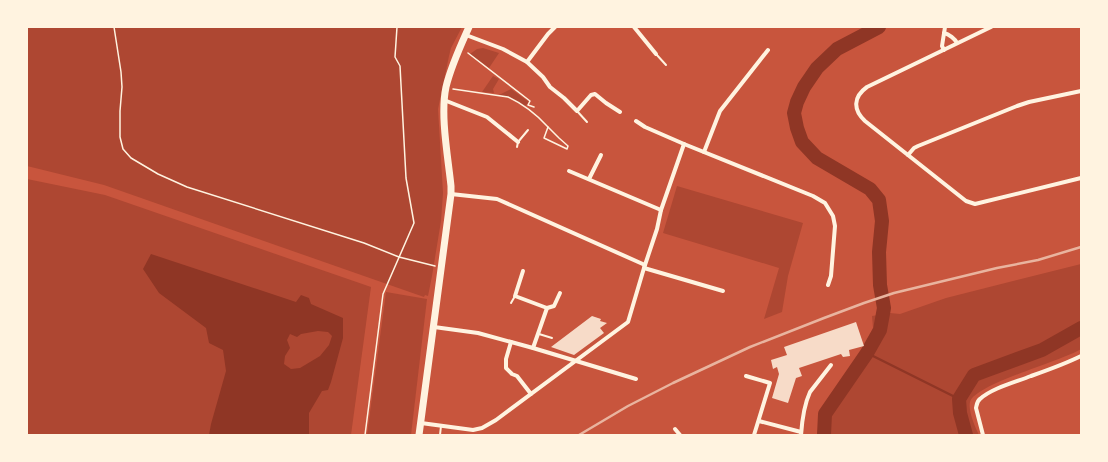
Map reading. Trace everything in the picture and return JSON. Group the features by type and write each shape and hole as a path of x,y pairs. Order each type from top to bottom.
{"main road":[{"path":"419,435 451,194 444,122 444,100 446,87 456,56 469,27"}],"street":[{"path":"527,62 555,27"},
{"path":"634,27 656,54"},
{"path":"944,50 942,46 945,27"},
{"path":"991,27 866,87 861,91 856,102 858,113 966,201 975,204 1081,178"},
{"path":"944,34 948,34 956,40 957,43"},
{"path":"466,35 504,49 527,62 543,77 555,92 564,98 577,111 591,95 595,94 620,112"},
{"path":"704,152 720,111 768,50"},
{"path":"908,155 918,146 1016,106 1081,91"},
{"path":"444,100 487,117 518,142"},
{"path":"636,121 645,127 684,144 813,196 825,204 833,216 835,226 831,276 828,285"},
{"path":"421,423 473,430 489,425 628,322 657,229 661,210 684,144"},
{"path":"589,179 601,154"},
{"path":"568,171 661,210"},
{"path":"451,194 497,199 644,267 723,291"},
{"path":"523,271 514,296 547,308 554,306 560,293"},
{"path":"534,348 547,308"},
{"path":"434,327 478,333 636,378"},
{"path":"511,342 506,359 506,368 512,374 518,376 531,394"},
{"path":"983,435 976,408 980,399 990,392 1008,384 1063,365 1081,356"},
{"path":"759,421 801,434 805,407 810,392 831,364"},
{"path":"746,376 770,383 754,435"},
{"path":"675,429 680,435"}],"lane":[{"path":"656,54 666,65"},
{"path":"577,111 587,122"},
{"path":"517,147 518,142 528,130"},
{"path":"511,304 514,296"},
{"path":"538,334 552,338"},
{"path":"440,426 440,435"}],"path":[{"path":"114,27 122,72 120,137 123,149 131,158 158,174 187,187 364,243 399,257 442,267"},
{"path":"364,435 383,294 414,223 406,178 400,66 395,57 398,27"},
{"path":"468,53 530,101 528,105 534,107"},
{"path":"446,87 508,97 531,111 548,127 559,138 568,146 567,148 544,138 548,127"}],"shaded area":[{"path":"27,27 462,27 451,48 438,109 443,193 441,221 428,296 425,295 424,297 104,185 27,166"},
{"path":"483,48 499,53 489,68 470,54 477,49"},
{"path":"493,76 499,79 493,89 494,93 482,92"},
{"path":"511,89 529,102 524,107 510,97 499,95"},
{"path":"27,179 105,195 371,287 351,435 27,435"},
{"path":"677,186 803,223 788,276 782,312 764,319 779,268 663,233"},
{"path":"151,254 296,302 301,295 309,298 311,304 343,318 343,338 331,382 328,390 322,391 309,413 309,435 209,435 226,371 223,350 209,343 206,328 159,293 143,269","holes":["318,331 328,332 332,336 329,345 320,356 300,368 291,369 284,364 285,356 290,348 287,340 290,334 297,337 301,334"]},
{"path":"1081,264 1081,349 1002,380 975,395 970,402 970,410 979,435 817,435 821,410 869,348 873,328 872,316 890,313 900,314 946,298"},
{"path":"386,292 427,299 411,435 367,435"}],"building":[{"path":"592,316 607,323 600,328 604,333 574,355 551,347"},
{"path":"856,322 864,346 849,350 850,356 843,357 841,354 799,368 802,376 796,378 788,403 772,398 779,374 777,367 773,369 771,360 787,355 784,347"}],"waterway":[{"path":"824,435 825,414 867,353 880,330 884,308 880,285 879,252 882,221 879,200 870,189 817,158 802,142 794,113 804,87 817,68 837,49 879,27"},
{"path":"966,435 960,413 959,399 974,375 1042,350 1081,328"},
{"path":"867,353 959,399"}],"railway":[{"path":"579,435 628,406 750,347 864,303 894,293 997,268 1038,260 1081,247"}]}
